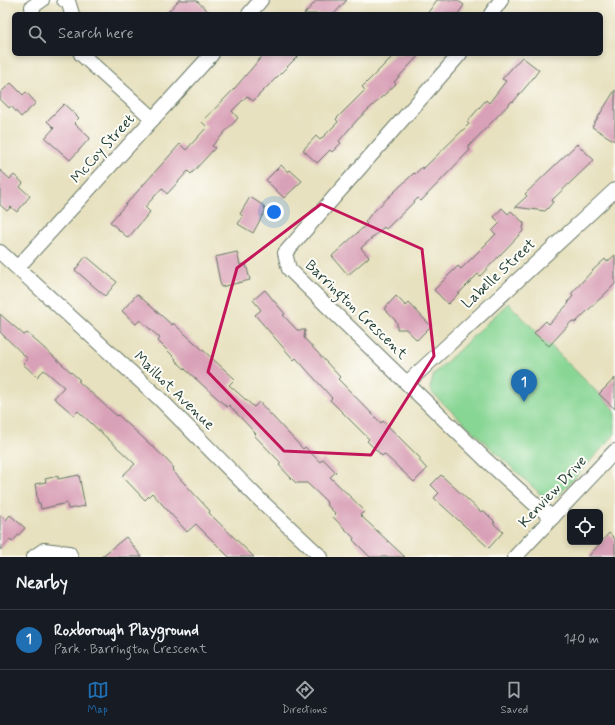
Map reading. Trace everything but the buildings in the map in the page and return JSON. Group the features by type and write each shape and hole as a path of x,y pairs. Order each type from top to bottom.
{"street":[{"path":"33,12 32,7 42,0"},
{"path":"64,0 68,1 71,12"},
{"path":"251,12 261,0"},
{"path":"492,12 501,0"},
{"path":"83,56 153,119"},
{"name":"McCoy Street","path":"18,267 210,56"},
{"name":"Barrington Crescent","path":"458,56 285,253 289,269 486,460 538,507 553,517"},
{"name":"Labelle Street","path":"407,383 615,190"},
{"name":"Mailhot Avenue","path":"0,252 159,398 258,498 321,557"},
{"name":"Kenview Drive","path":"515,557 615,451"},
{"path":"34,557 44,550 68,554 70,557"}],"highlighted area":[{"path":"321,204 422,249 434,356 371,455 284,451 208,372 237,268"}],"green space":[{"path":"508,303 615,410 615,434 558,496 551,498 540,494 433,394 430,388 434,374"}],"place":[{"name":"Roxborough Playground","path":"524,402"}]}
